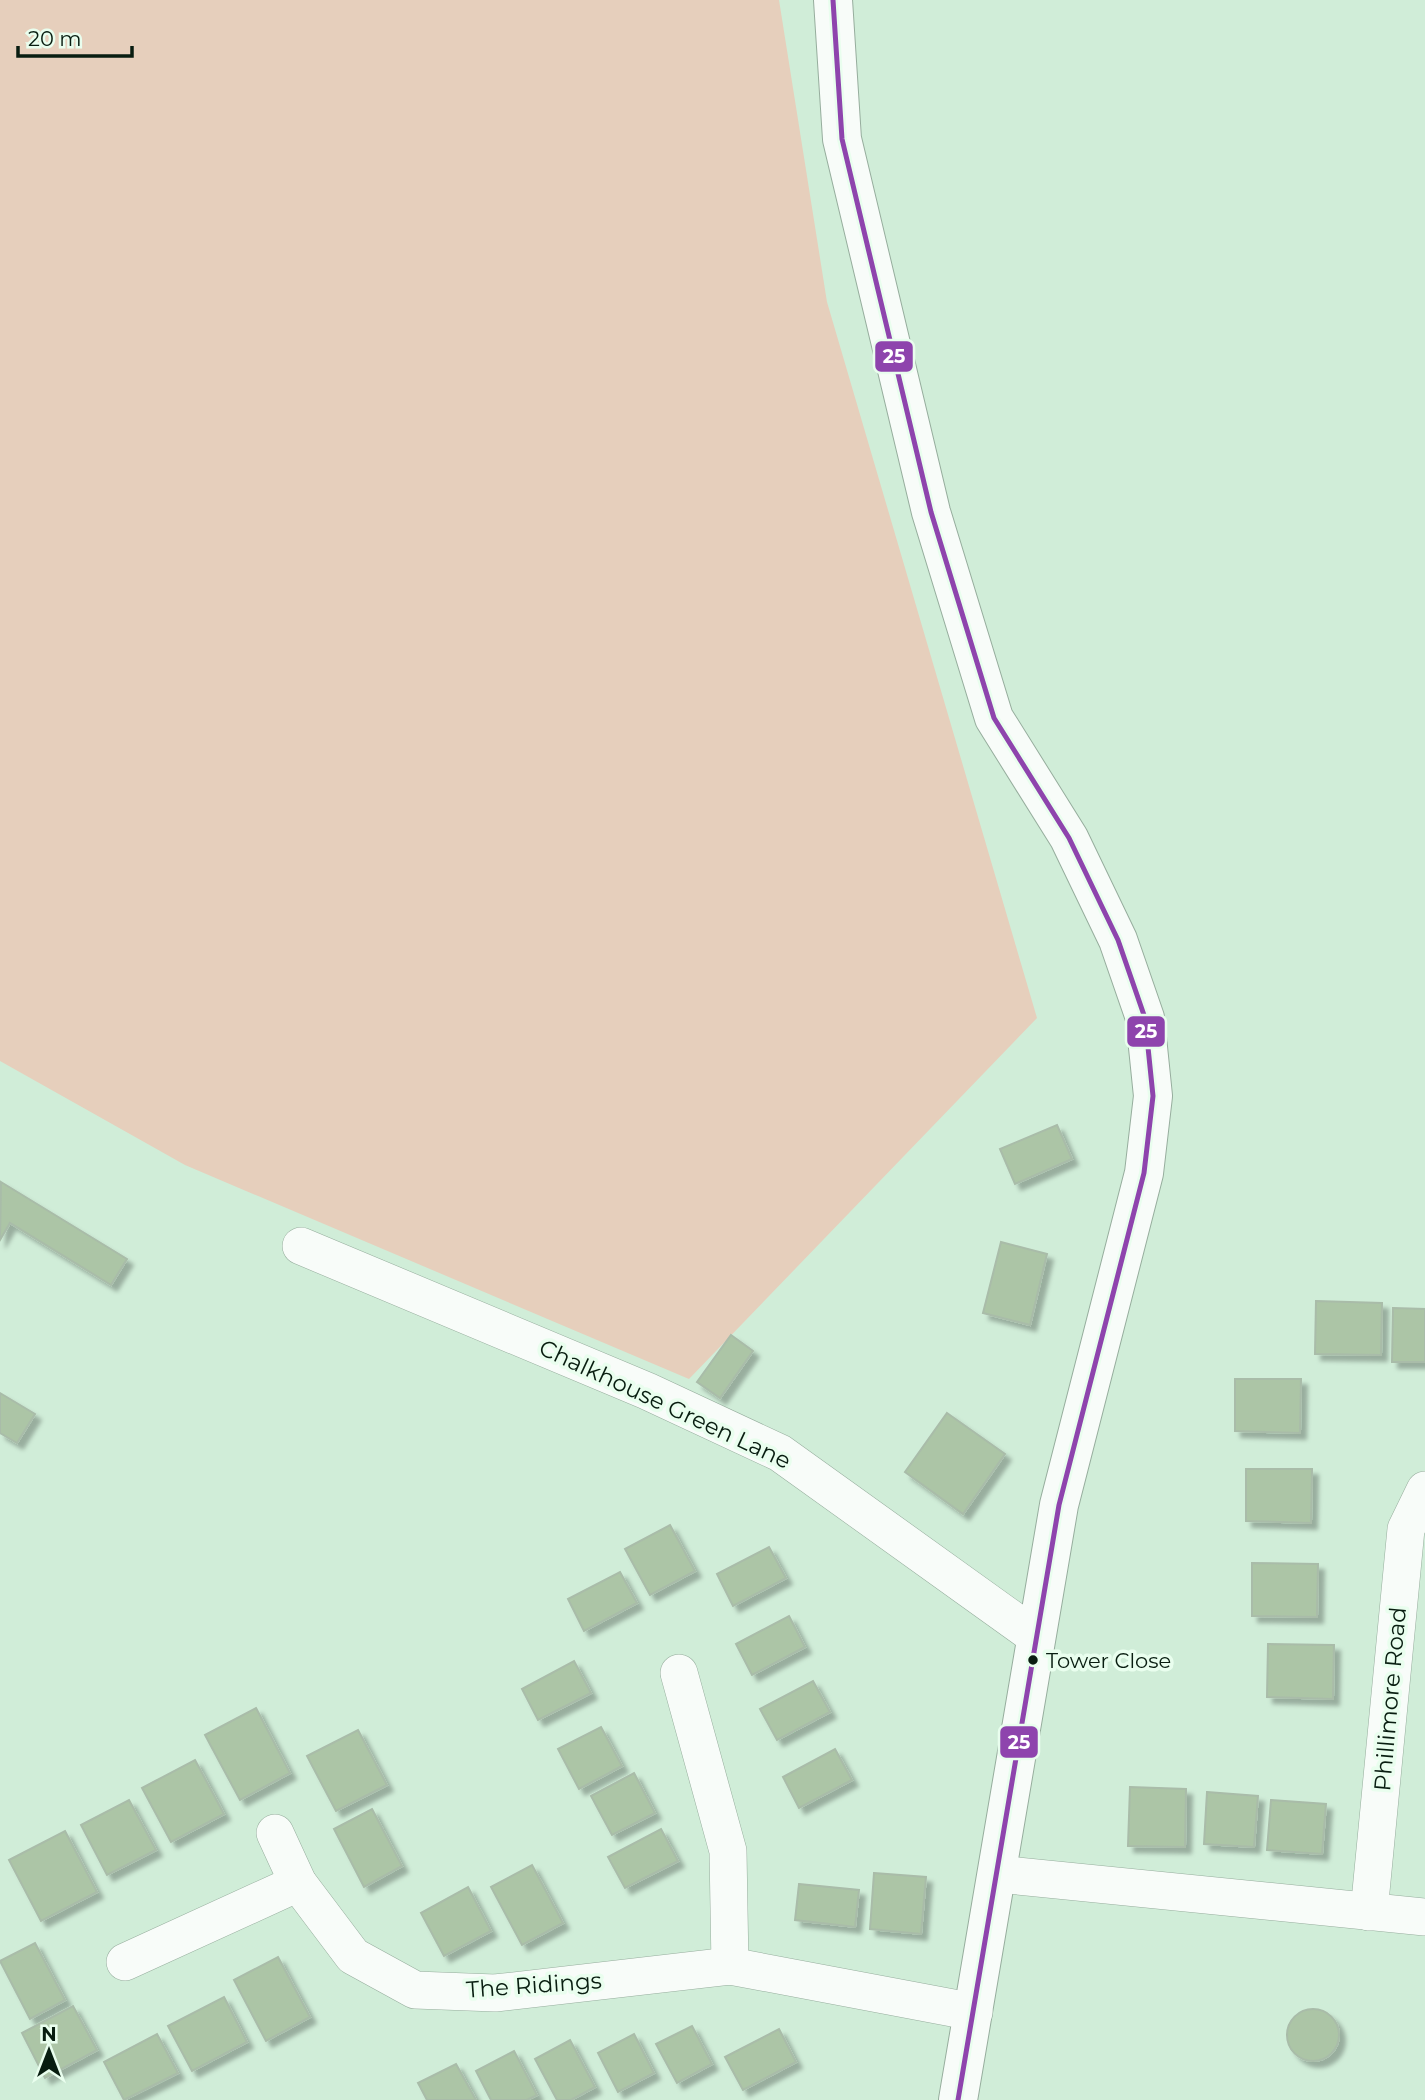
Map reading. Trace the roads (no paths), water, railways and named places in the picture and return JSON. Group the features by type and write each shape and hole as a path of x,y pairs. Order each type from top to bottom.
{"main road":[{"path":"833,0 842,139 931,512 994,718 1069,838 1118,940 1145,1018 1153,1096 1144,1173 1059,1505 958,2100"}],"street":[{"name":"Chalkhouse Green Lane","path":"301,1246 647,1391 780,1453 1035,1636"},
{"name":"Phillimore Road","path":"1370,1912 1406,1530 1425,1490"},
{"path":"679,1673 727,1851 730,1966"},
{"name":"The Ridings","path":"275,1833 298,1883 353,1956 415,1990 495,1993 730,1966 974,2012"},
{"path":"998,1874 1425,1917"},
{"path":"125,1962 298,1883"}],"place":[{"name":"Tower Close","path":"1033,1660"}]}
